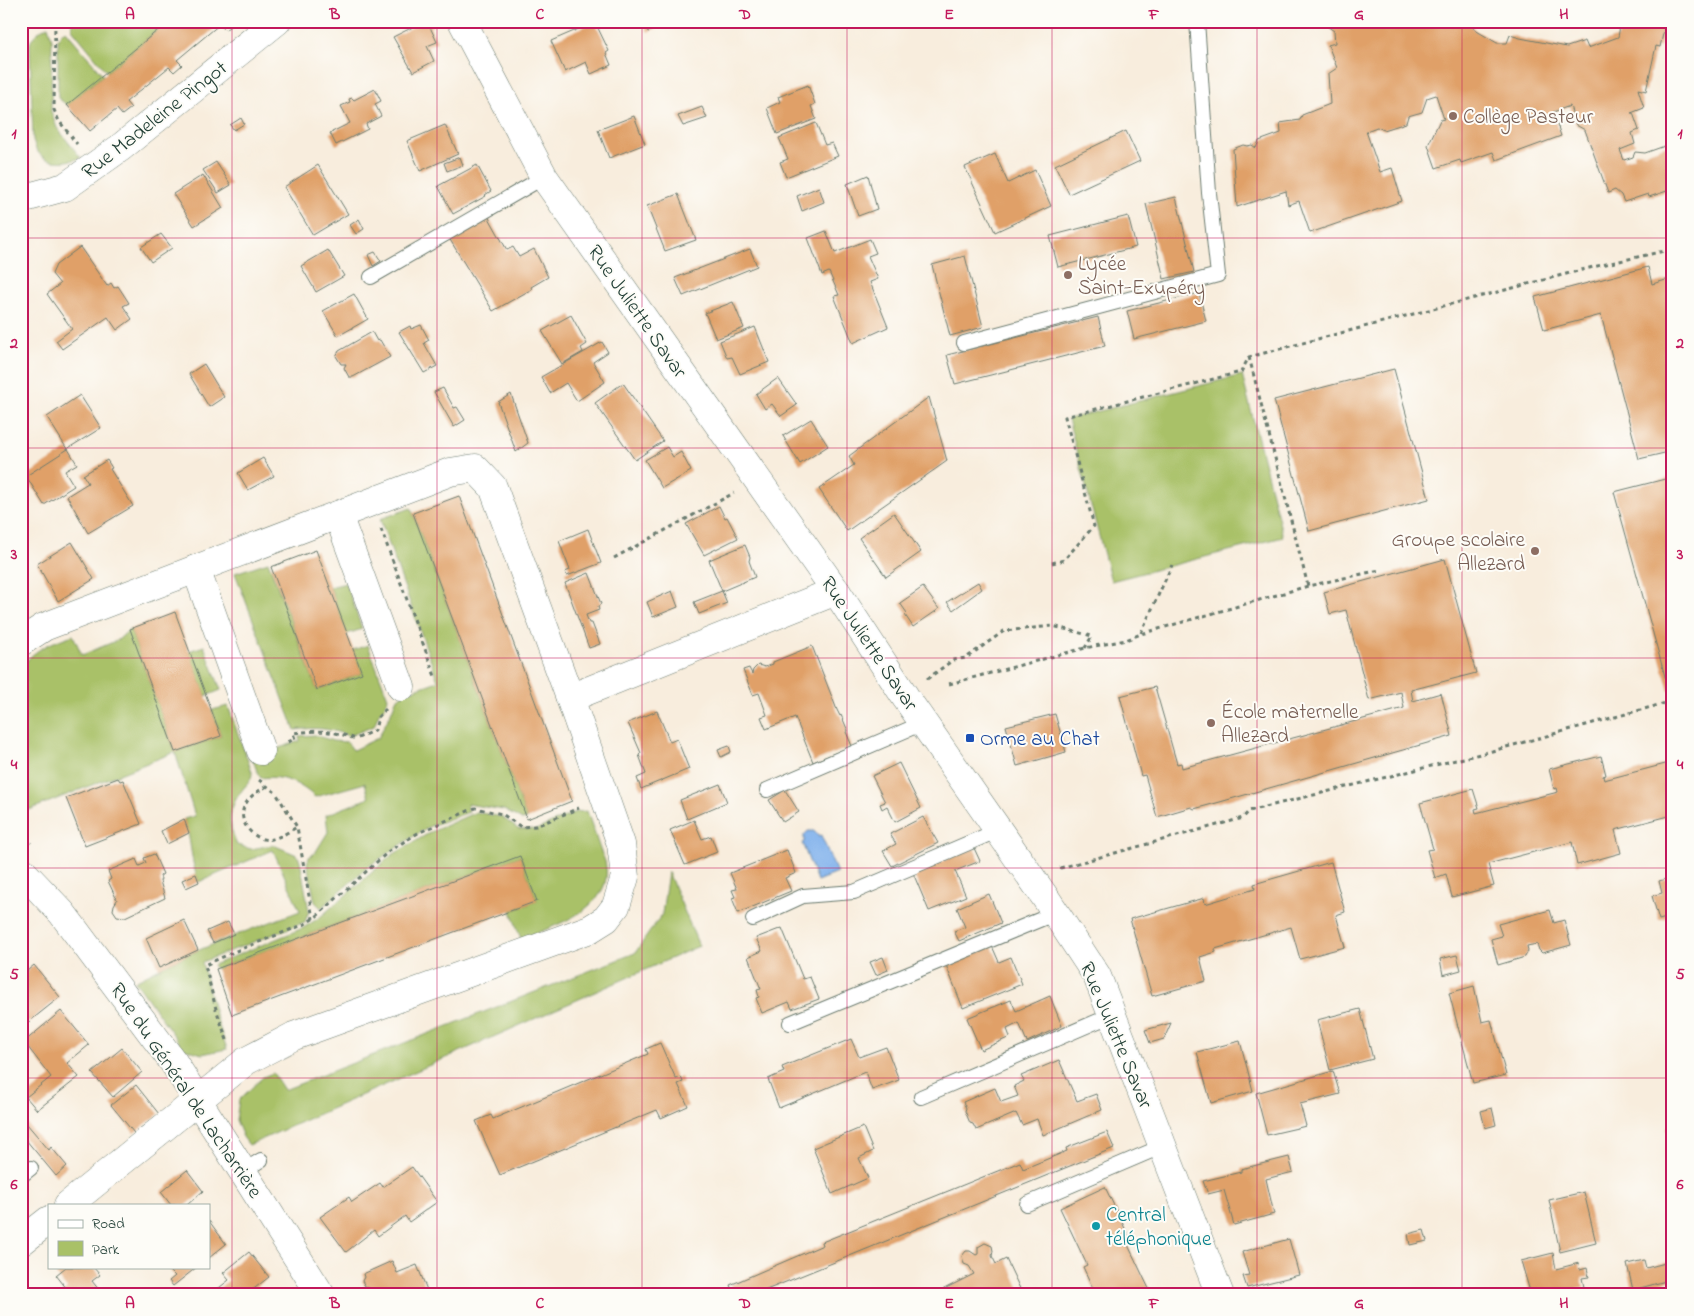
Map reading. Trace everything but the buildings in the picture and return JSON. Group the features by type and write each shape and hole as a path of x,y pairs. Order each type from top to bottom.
{"street":[{"name":"Rue Madeleine Pingot","path":"21,199 65,187 120,148 278,21"},
{"name":"Rue Juliette Savar","path":"462,21 544,177 836,591 1097,976 1220,1295"},
{"path":"21,642 44,627 450,472 475,468 494,487 620,844 625,876 616,906 606,919 590,929 294,1036 246,1062 69,1204"},
{"path":"338,515 401,687"},
{"path":"196,569 261,751"},
{"path":"570,698 836,591"},
{"name":"Rue du Général de Lacharrière","path":"21,870 62,913 174,1063 198,1099 252,1165 321,1295"},
{"path":"21,1242 48,1221"}],"lane":[{"path":"964,343 1218,275 1208,193 1197,21"},
{"path":"371,277 544,177"},
{"path":"767,790 924,723"},
{"path":"753,919 803,896 854,892 999,830"},
{"path":"790,1023 1056,913"},
{"path":"921,1097 1112,1014"},
{"path":"1027,1204 1163,1146"}],"path":[{"path":"25,26 38,21"},
{"path":"55,21 54,110 82,151"},
{"path":"1052,563 1064,560 1094,526 1065,417 1241,372 1249,357 1593,267 1673,249"},
{"path":"1249,357 1308,586"},
{"path":"614,558 758,481"},
{"path":"380,526 436,679"},
{"path":"1141,634 1172,566"},
{"path":"950,684 1085,648 1126,640 1308,586 1380,570"},
{"path":"921,684 953,660 966,658 1004,631 1054,626 1092,636 1085,648"},
{"path":"313,919 297,827 276,793 256,778 248,755 295,739 293,733 319,730 356,739 375,730 378,717 386,710 391,699 401,687"},
{"path":"1053,870 1243,818 1249,811 1492,751 1673,701"},
{"path":"267,786 252,795 243,809 245,826 256,836 272,840 297,827"},
{"path":"228,1042 216,1009 205,965 305,924 390,852 418,833 474,808 502,814 521,827 536,826 587,804"}],"green space":[{"path":"72,21 168,21 107,72 72,29"},
{"path":"48,26 52,39 51,112 57,128 81,158 70,161 52,161 47,159 37,151 33,140 30,44 39,31"},
{"path":"66,31 103,75 67,105 58,98 58,39 62,32"},
{"path":"1242,375 1283,537 1111,581 1068,419"},
{"path":"411,508 527,819 522,820 504,810 467,804 469,812 428,827 369,866 321,908 315,902 307,863 309,857 315,853 328,832 326,815 369,798 365,783 315,797 290,781 269,777 261,778 252,757 300,741 299,736 315,735 333,741 347,742 353,750 378,738 396,700 404,693 438,681 380,519"},
{"path":"268,562 317,690 362,673 353,650 368,645 388,698 374,726 349,736 322,729 295,730 235,573"},
{"path":"346,583 362,629 347,634 330,587"},
{"path":"130,629 175,752 29,810 24,788 21,743 21,669 37,651 73,635 82,655 118,640"},
{"path":"204,646 221,690 206,696 189,651"},
{"path":"228,706 252,772 250,779 238,796 232,809 231,823 237,845 251,849 273,845 297,855 300,861 309,911 305,922 202,962 214,1011 227,1049 202,1054 183,1048 135,981 195,952 300,911 273,850 199,882 184,819 195,816 175,752 221,736 212,710"},
{"path":"587,811 606,863 605,882 600,894 590,905 548,929 521,939 511,911 537,901 520,856 216,969 213,965 303,928 319,918 392,855 431,832 476,812 502,817 518,829 536,830 576,812"},
{"path":"668,872 699,946 249,1145 243,1137 236,1120 239,1100 263,1077 273,1073 284,1090 635,953 662,914"}],"water":[{"path":"808,831 814,831 818,836 821,835 837,873 817,881 802,843 804,842 804,835"}],"place":[{"name":"Collège Pasteur","path":"1453,116"},
{"name":"Lycée Saint-Exupéry","path":"1068,275"},
{"name":"Groupe scolaire Allezard","path":"1535,551"},
{"name":"École maternelle Allezard","path":"1211,723"},
{"name":"Orme au Chat","path":"970,738"},
{"name":"Central téléphonique","path":"1096,1226"}]}
